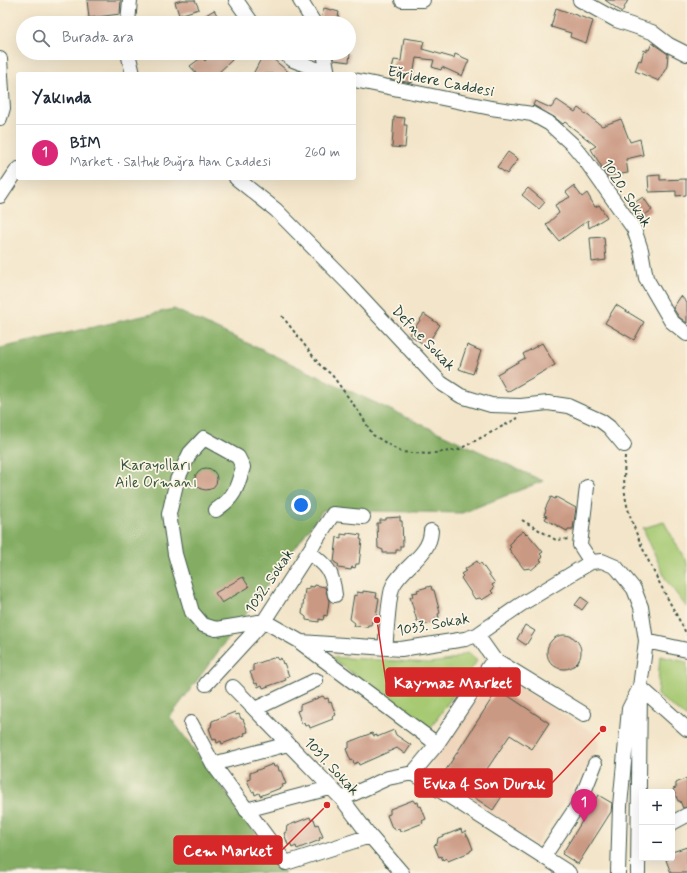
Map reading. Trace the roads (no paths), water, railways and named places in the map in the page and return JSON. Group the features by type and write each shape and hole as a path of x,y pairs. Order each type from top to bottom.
{"street":[{"path":"129,16 130,0"},
{"path":"236,0 247,16"},
{"path":"300,0 310,16"},
{"path":"403,0 423,0"},
{"path":"580,0 616,20 652,32 669,45 687,54"},
{"path":"0,59 3,108 0,118"},
{"path":"129,60 132,72"},
{"path":"293,60 324,72"},
{"path":"326,60 329,72"},
{"name":"Eğridere Caddesi","path":"356,80 456,102 523,112"},
{"name":"1020. Sokak","path":"523,112 532,114 550,124 573,144 583,157 634,229 641,250 646,278 658,300 671,321 687,334"},
{"path":"0,196 16,172"},
{"name":"Defne Sokak","path":"238,180 276,210 349,284 441,383 461,396 491,405 522,406 548,403 568,406 601,421 609,427 624,445"},
{"path":"216,510 229,501 237,488 243,467 238,457 204,438 190,453 177,480 169,514 175,554 192,612 203,625 216,629 264,621"},
{"path":"587,487 580,545 591,562 602,561 616,567 634,590 641,607 646,641 640,687 640,825"},
{"name":"1032. Sokak","path":"206,684 264,621 333,514 363,517"},
{"path":"385,648 392,588 398,578 409,569 420,555 431,538 431,531"},
{"path":"309,552 326,566 333,578 335,595"},
{"name":"1033. Sokak","path":"264,621 301,642 385,648 408,648 465,639 477,635 520,605 591,562"},
{"path":"477,635 494,659 584,714"},
{"path":"646,641 687,650"},
{"path":"301,642 437,744"},
{"path":"342,798 388,778 413,773 437,744 494,659"},
{"path":"254,709 316,680"},
{"name":"1031. Sokak","path":"233,687 330,788 342,798 370,836 402,873"},
{"path":"640,687 687,729"},
{"path":"618,873 620,806 629,709 640,687"},
{"path":"190,723 213,764 286,863 370,836"},
{"path":"213,764 288,744"},
{"path":"544,856 580,802 595,764"},
{"path":"413,773 544,856 568,873"},
{"path":"246,810 330,788"},
{"path":"675,821 687,815"},
{"path":"638,873 639,856"}],"place":[{"name":"Kaymaz Market","path":"377,620"},
{"name":"Evka 4 Son Durak","path":"603,729"},
{"name":"Cem Market","path":"327,805"},
{"name":"BİM","path":"584,822"}],"park label":[{"name":"Karayolları Aile Ormanı","path":"156,474"}]}
